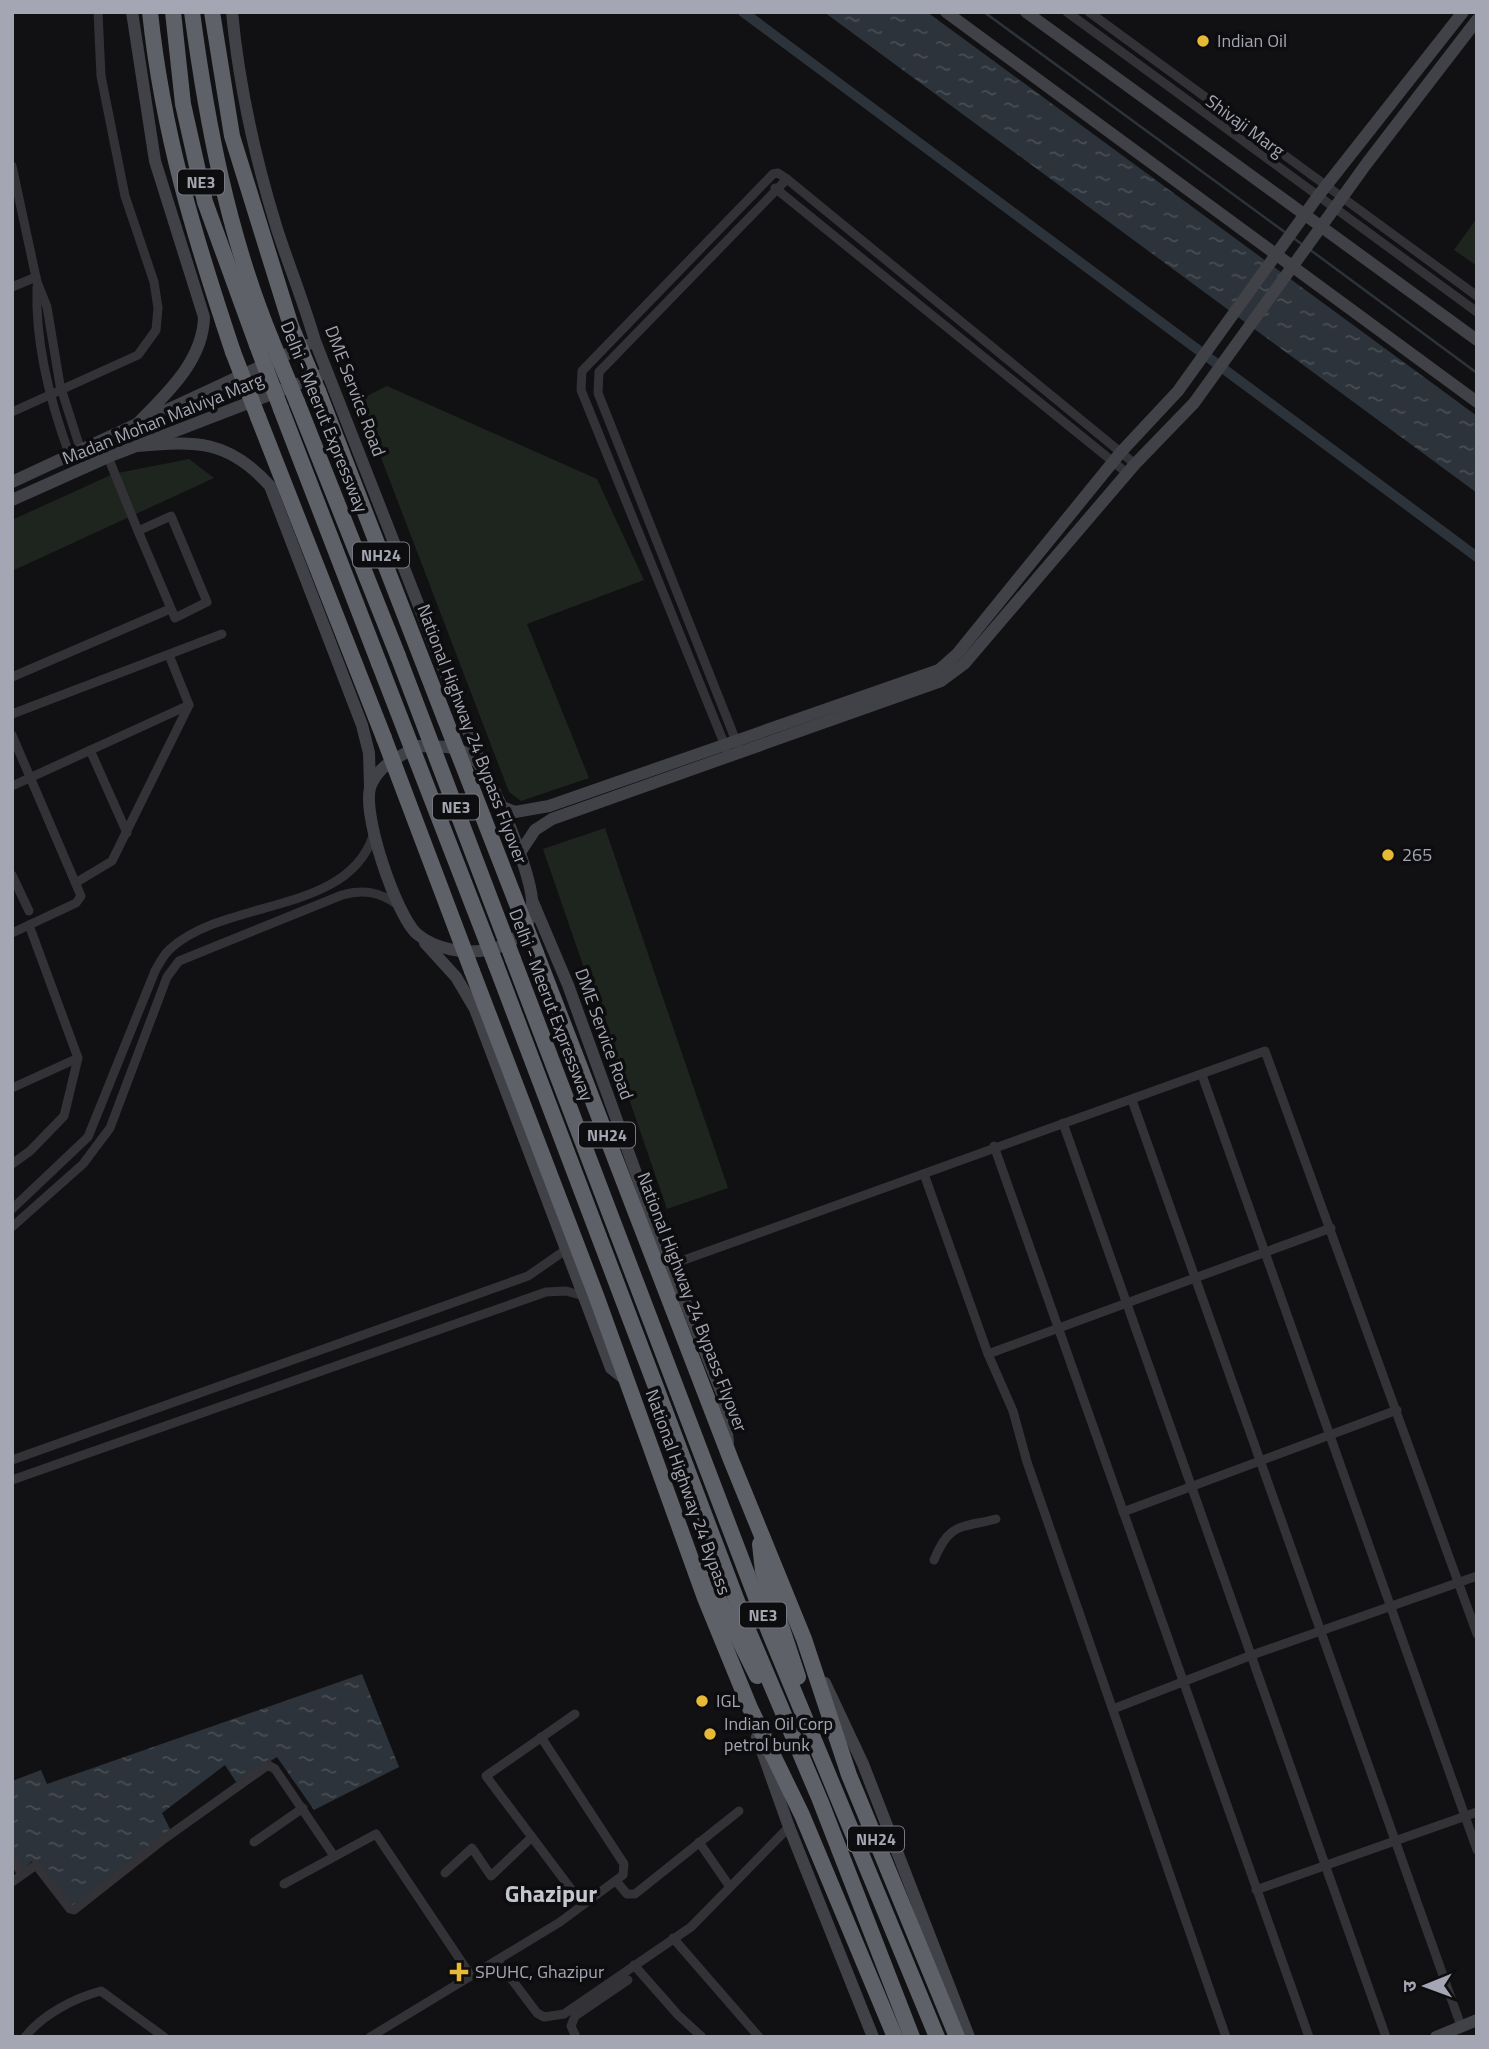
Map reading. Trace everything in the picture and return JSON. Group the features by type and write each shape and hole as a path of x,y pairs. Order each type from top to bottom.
{"highway":[{"path":"150,12 171,152 196,242 233,352 590,1297"},
{"name":"Delhi - Meerut Expressway","path":"173,12 183,104 205,202 264,342 297,402 398,656 768,1629 937,2037"},
{"name":"Delhi - Meerut Expressway","path":"192,12 204,103 224,197 281,409 583,1192 748,1630 820,1800 912,2037"},
{"name":"National Highway 24 Bypass Flyover","path":"212,15 232,136 291,326 731,1460"},
{"name":"National Highway 24 Bypass","path":"590,1297 629,1383 705,1598 750,1708 802,1815 895,2037"},
{"name":"NH24","path":"731,1460 756,1517"},
{"path":"674,1508 820,1800"},
{"path":"756,1517 764,1571 836,1790"},
{"path":"756,1517 804,1639"},
{"name":"NH24","path":"804,1639 849,1775 957,2037"}],"street":[{"path":"12,412 49,398 138,355 156,330 158,308 154,282 125,196 101,76 98,12"},
{"path":"132,12 155,161 204,317 204,334 177,382 135,426"},
{"name":"DME Service Road","path":"232,12 242,85 276,226 315,341 484,772"},
{"path":"946,12 1477,402"},
{"path":"1026,12 1304,215 1317,234 1477,340"},
{"name":"Shivaji Marg","path":"1067,12 1318,196 1338,202"},
{"name":"Shivaji Marg","path":"1089,12 1327,185 1338,202"},
{"path":"500,806 515,813 549,806 733,749 941,681 964,664 1131,469 1194,403 1227,362 1338,202 1477,19 1465,12 1318,196 1178,391 1117,457 957,654 939,670 733,749 552,819 535,830 519,854"},
{"path":"1141,66 1148,55"},
{"path":"12,166 37,280 47,307 75,453"},
{"path":"733,749 580,390 580,380 582,371 775,173 787,179 1131,469"},
{"path":"733,749 596,382 599,372 787,179"},
{"path":"766,181 1117,457"},
{"path":"1338,202 1477,296"},
{"path":"1338,202 1477,312"},
{"path":"12,287 37,280"},
{"path":"37,280 36,311 49,398 75,453"},
{"name":"Madan Mohan Malviya Marg","path":"12,482 315,341"},
{"name":"Madan Mohan Malviya Marg","path":"12,500 108,457 328,372"},
{"path":"137,446 181,442 220,448 245,460 270,486 362,725 369,753 369,802 373,835 402,908 415,933 456,977 475,1009 567,1249 590,1297"},
{"path":"108,457 170,609 175,618 207,602 173,517 138,530"},
{"path":"12,677 170,609"},
{"path":"12,715 222,634"},
{"path":"77,882 110,863 189,705 169,655"},
{"path":"12,786 189,705"},
{"path":"12,736 81,895 76,903 12,933"},
{"path":"370,786 390,761 419,746 454,747 473,758 492,782 519,854 532,900 530,915 519,934 500,947 474,955 442,949 415,933"},
{"path":"90,750 127,833"},
{"path":"12,1209 88,1137 155,971 169,949 197,932 338,882 358,866 373,835"},
{"path":"12,874 29,911"},
{"path":"12,1227 98,1148 110,1128 167,977 178,961 353,892 375,893 402,908"},
{"name":"DME Service Road","path":"532,900 568,985 670,1265 722,1394 731,1460"},
{"path":"12,1164 30,1152 64,1116 78,1058 29,925"},
{"path":"197,932 209,947"},
{"path":"670,1265 924,1174 994,1146 1132,1100 1261,1051 1268,1052 1477,1634"},
{"path":"12,1088 78,1058"},
{"path":"1202,1075 1477,1850"},
{"path":"1132,1100 1461,2026"},
{"path":"1063,1122 1386,2037"},
{"path":"994,1146 1309,2037"},
{"path":"924,1174 988,1354 1013,1411 1027,1462 1226,2037"},
{"path":"988,1354 1331,1228"},
{"path":"12,1460 528,1276 567,1249"},
{"path":"12,1480 546,1292 566,1291 590,1297"},
{"path":"1123,1512 1191,1484 1397,1410"},
{"path":"934,1560 946,1535 954,1529 996,1519"},
{"path":"1113,1709 1252,1655 1477,1576"},
{"path":"804,1639 863,1764 969,2037"},
{"path":"750,1708 789,1827 873,2037"},
{"path":"575,1714 486,1776 583,1905"},
{"path":"370,2037 583,1905 623,1875 624,1864 541,1737"},
{"path":"12,1882 21,1873 37,1865 70,1909 74,1910 164,1839 268,1765 275,1769 334,1856"},
{"path":"254,1842 303,1808"},
{"path":"616,1881 627,1894 635,1894 739,1811"},
{"path":"1256,1890 1477,1812"},
{"path":"497,1960 537,2013 544,2017 564,2014 691,1927 789,1827"},
{"path":"284,1884 376,1834 471,1976"},
{"path":"445,1873 472,1849 491,1876 532,1837"},
{"path":"699,1842 730,1887"},
{"path":"12,1857 21,1873"},
{"path":"673,1938 759,2037"},
{"path":"634,1965 678,2015 702,2037"},
{"path":"576,2037 571,2026 575,2016 628,1980"},
{"path":"25,2037 35,2024 88,1994 101,1991 163,2037"},
{"path":"1436,2037 1477,2020"}],"shaded area":[{"path":"1477,218 1477,266 1454,250"},
{"path":"387,386 597,479 644,580 527,624 589,778 521,801 509,792 359,400"},
{"path":"189,459 214,478 12,571 12,520 113,474"},
{"path":"605,828 728,1188 667,1209 543,849"}],"water":[{"path":"824,12 927,12 1477,416 1477,493"},
{"path":"362,1674 399,1767 314,1810 277,1757 236,1782 225,1765 162,1813 171,1831 72,1914 32,1861 19,1874 12,1863 12,1781 41,1770 47,1784"}],"waterway":[{"path":"743,12 1477,557"},
{"path":"984,12 1286,233"},
{"path":"1292,237 1303,245"},
{"path":"1309,249 1477,373"}],"place":[{"name":"Indian Oil","path":"1203,41"},
{"name":"265","path":"1388,855"},
{"name":"IGL","path":"702,1701"},
{"name":"Indian Oil Corp petrol bunk","path":"710,1734"},
{"name":"SPUHC, Ghazipur","path":"459,1972"}],"district":[{"name":"Ghazipur","path":"551,1894"}]}
